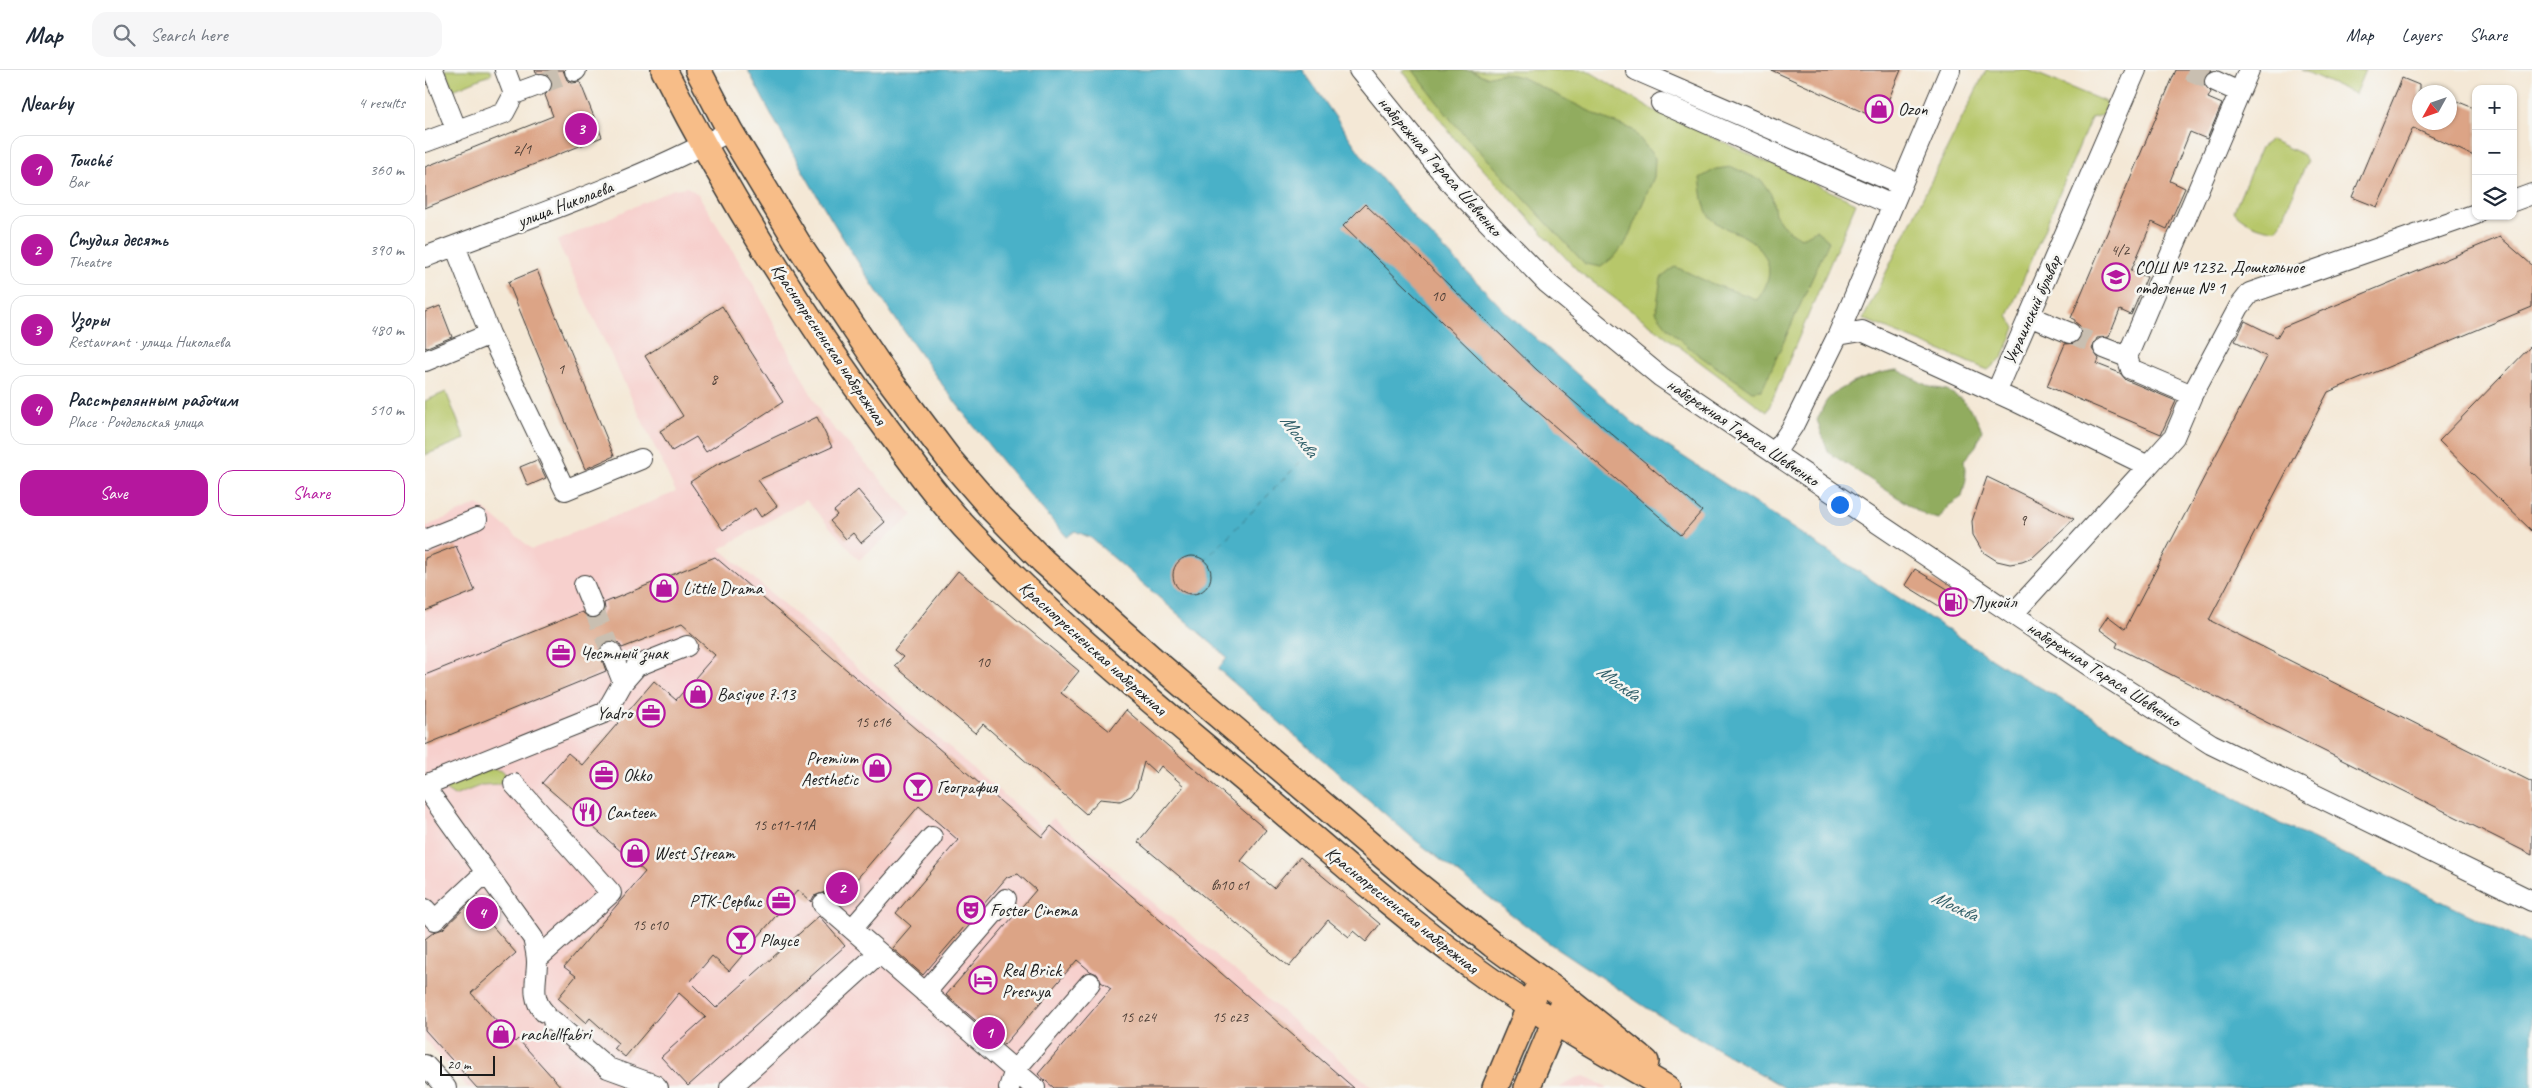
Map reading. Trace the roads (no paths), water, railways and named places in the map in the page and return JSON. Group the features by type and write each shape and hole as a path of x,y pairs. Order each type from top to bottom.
{"main road":[{"name":"Краснопресненская набережная","path":"664,70 703,146 775,266 857,390 925,480 971,534 1021,584 1145,696 1392,904 1474,968 1553,1023 1667,1088"},
{"name":"Краснопресненская набережная","path":"698,70 730,131 801,250 882,370 949,459 993,510 1043,561 1166,671 1416,884 1493,945 1565,997 1679,1088"},
{"path":"1495,1088 1541,980"},
{"path":"1527,1088 1565,997"}],"street":[{"path":"433,70 457,132"},
{"path":"505,70 514,94"},
{"name":"набережная Тараса Шевченко","path":"1359,70 1452,185 1547,283 1661,377 2094,669 2211,744 2532,901"},
{"path":"1636,70 1901,185"},
{"path":"1775,453 1793,426 1838,335 1950,70"},
{"name":"Украинский бульвар","path":"1996,393 2136,70"},
{"path":"2193,395 2131,369 2127,358 2249,70"},
{"path":"2215,82 2239,92"},
{"path":"425,142 457,132 504,113 514,94 541,84"},
{"path":"1661,103 1892,205"},
{"name":"улица Николаева","path":"425,257 580,199 703,146 730,131"},
{"path":"2517,200 2532,194"},
{"path":"2013,614 2175,437 2193,395 2239,307 2250,293 2472,215"},
{"path":"455,246 490,334 565,490 641,459"},
{"path":"2029,316 2070,333"},
{"path":"1838,335 1862,331 2148,466"},
{"path":"425,362 490,334"},
{"path":"2104,348 2127,358"},
{"path":"425,540 477,519"},
{"path":"584,585 593,607"},
{"path":"658,1088 608,1068 538,1006 535,998 537,959 533,938 426,792 606,712 623,682 637,666 687,646"},
{"path":"611,652 623,682"},
{"path":"515,784 611,893 537,959"},
{"path":"852,929 932,837"},
{"path":"425,909 435,920 486,872"},
{"path":"925,992 1006,899"},
{"path":"823,904 925,992 1012,1079 1035,1088"},
{"path":"730,1088 879,953"},
{"path":"1012,1079 1090,983"},
{"path":"425,1065 446,1088"}],"water":[{"name":"Москва","path":"748,70 1303,70 1360,153 1416,220 1508,314 1638,427 2006,668 2273,820 2532,945 2532,1088 1785,1088 1650,1010 1546,941 1415,840 1218,669 1227,657 1091,538 1075,531 1067,537 1020,484 976,429 892,314 816,194"}],"tunnel":[{"path":"2188,70 2215,81"},
{"path":"541,84 575,71"},
{"path":"2070,333 2104,348"},
{"path":"593,607 611,652"}],"place":[{"name":"Ozon","path":"1879,109"},
{"name":"Узоры","path":"581,129"},
{"name":"СОШ № 1232. Дошкольное отделение № 1","path":"2116,277"},
{"name":"Little Drama","path":"664,588"},
{"name":"Лукойл","path":"1953,602"},
{"name":"Честный знак","path":"561,653"},
{"name":"Basique 7.13","path":"698,694"},
{"name":"Yadro","path":"651,713"},
{"name":"Premium Aesthetic","path":"877,768"},
{"name":"Okko","path":"604,775"},
{"name":"География","path":"918,787"},
{"name":"Canteen","path":"587,812"},
{"name":"West Stream","path":"635,853"},
{"name":"Студия десять","path":"842,888"},
{"name":"РТК-Сервис","path":"781,901"},
{"name":"Foster Cinema","path":"971,910"},
{"name":"Расстрелянным рабочим","path":"482,913"},
{"name":"Playce","path":"741,940"},
{"name":"Red Brick Presnya","path":"983,980"},
{"name":"Touché","path":"989,1033"},
{"name":"rachellfabri","path":"501,1034"}]}
